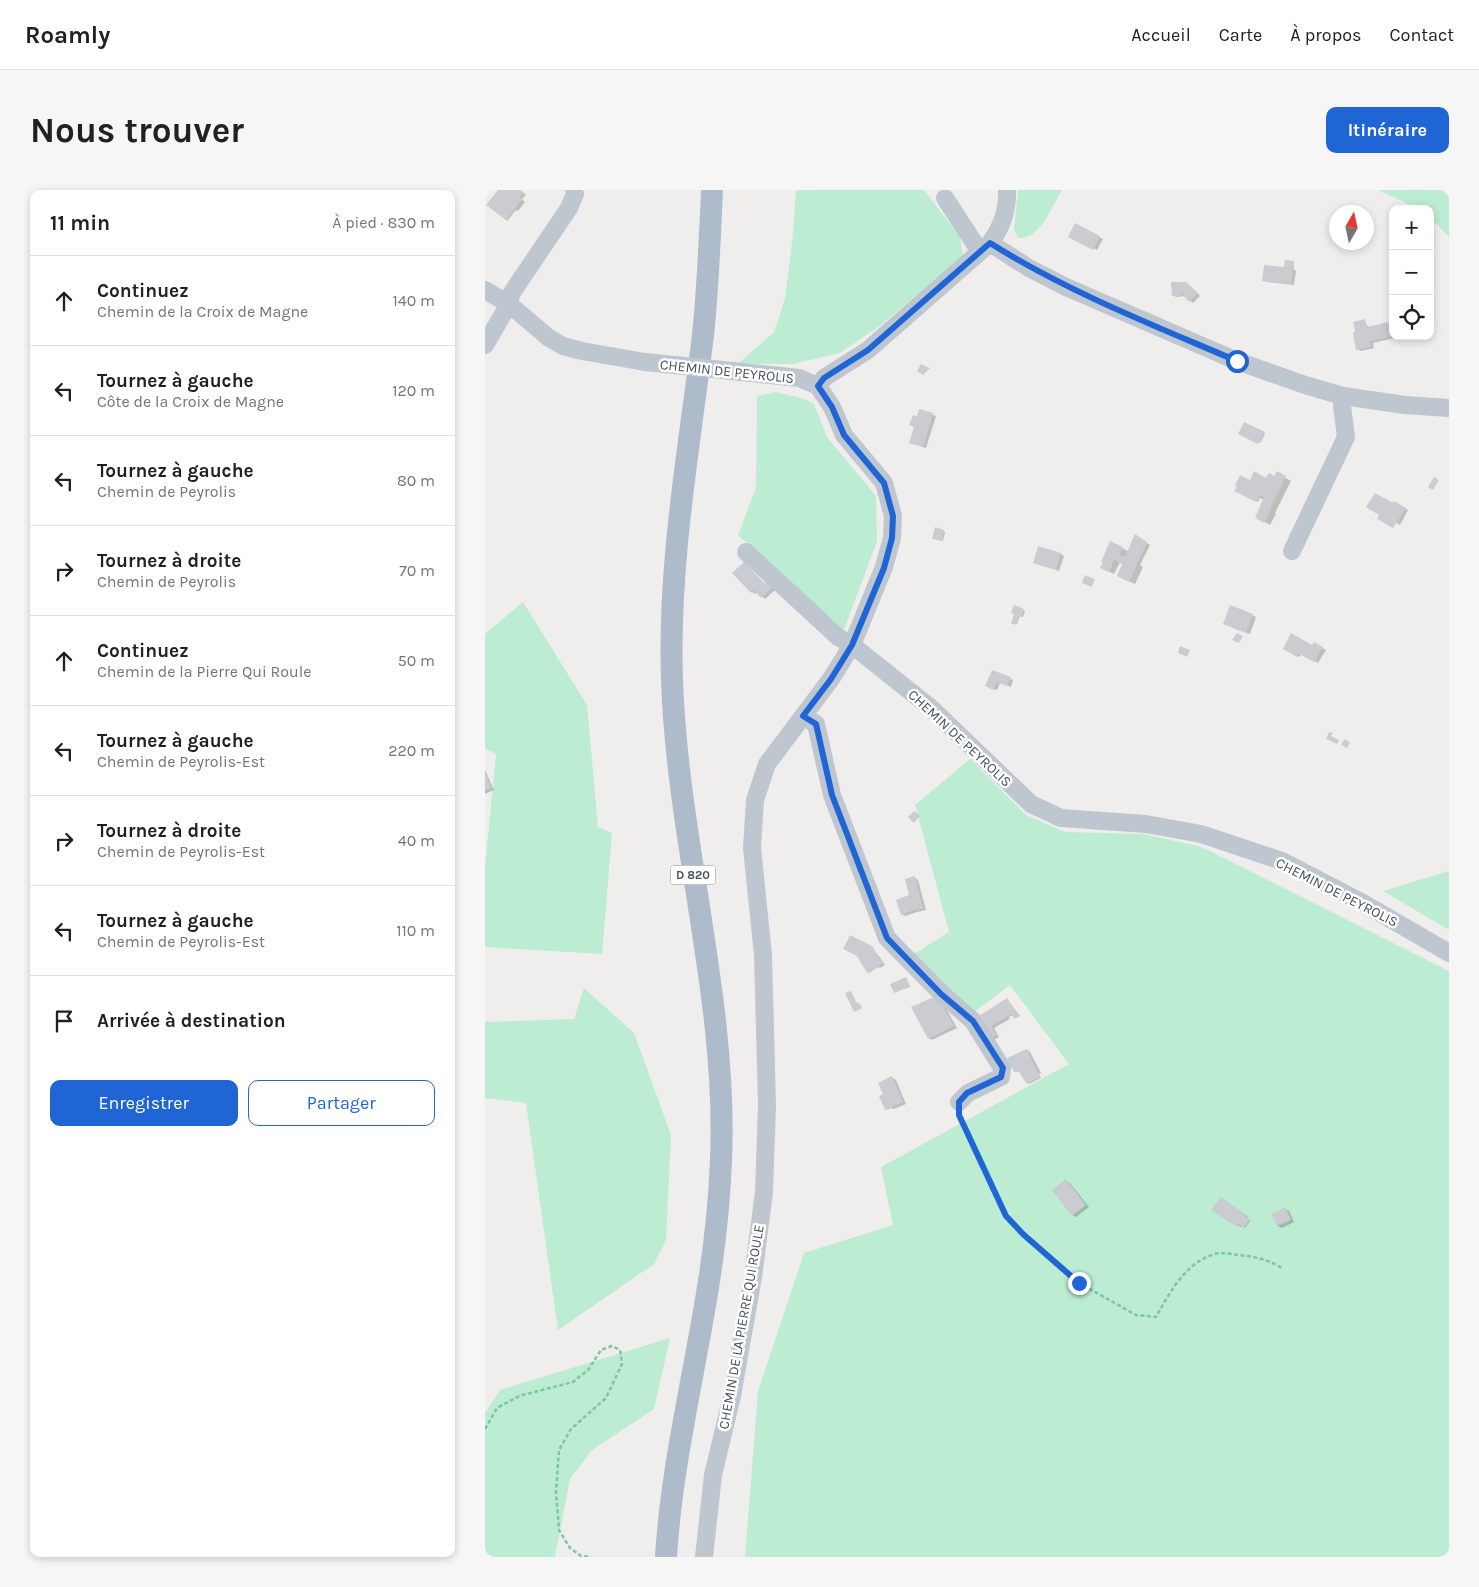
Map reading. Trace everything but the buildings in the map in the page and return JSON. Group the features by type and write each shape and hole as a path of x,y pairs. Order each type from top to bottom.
{"main road":[{"name":"D 820","path":"666,1557 669,1513 682,1427 704,1310 716,1229 721,1156 720,1079 713,1013 682,799 672,678 673,600 680,518 703,330 711,234 712,190"}],"street":[{"path":"485,345 509,304 511,294 569,208 575,194 574,190"},
{"path":"852,645 884,568 892,538 893,516 884,483 844,435 832,407 818,386 824,378 868,350 985,248 1001,228 1007,200 1007,190"},
{"path":"945,198 985,248 1065,287 1228,358 1343,396 1405,405 1449,408"},
{"name":"CHEMIN DE PEYROLIS","path":"485,290 509,304 549,338 563,346 645,362 799,378 818,386"},
{"path":"1292,551 1347,437 1342,406 1343,396"},
{"name":"CHEMIN DE PEYROLIS","path":"746,552 839,638 852,645 931,708 1031,804 1061,818 1146,824 1201,834 1282,862 1363,903 1449,953"},
{"name":"CHEMIN DE LA PIERRE QUI ROULE","path":"704,1557 713,1475 731,1396 750,1296 763,1192 767,1105 763,955 752,848 755,800 767,764 831,679 852,645"},
{"path":"803,716 816,724 832,795 887,938 941,994 973,1021 1003,1068 1001,1077 967,1093 959,1102"}],"path":[{"path":"959,1102 959,1115 1006,1216 1024,1235 1079,1283 1136,1315 1156,1317 1173,1287 1195,1263 1217,1253 1270,1261 1282,1268"},
{"path":"485,1429 497,1408 519,1396 573,1382 588,1370 601,1350 612,1346 620,1350 622,1364 606,1398 571,1429 559,1450 556,1492 559,1530 569,1548 581,1556 591,1557"}],"green space":[{"path":"796,190 924,190 960,237 963,256 881,325 840,353 792,364 738,364 774,332 785,299"},
{"path":"1018,190 1062,190 1045,221 1039,228 1033,234 1018,238 1014,230"},
{"path":"1378,190 1449,190 1449,237 1434,221 1434,205 1410,205"},
{"path":"775,392 805,399 814,404 827,437 876,496 877,541 844,630 738,535 756,488 757,396"},
{"path":"523,602 587,705 598,827 612,833 602,954 485,947 485,868 496,754 485,748 485,634"},
{"path":"970,759 1026,815 1065,832 1144,834 1202,847 1449,971 1449,1557 745,1557 758,1391 804,1253 893,1225 881,1167 1069,1064 1010,985 974,1012 909,957 949,932 915,805"},
{"path":"1449,871 1449,930 1383,891"},
{"path":"584,988 634,1033 671,1135 666,1240 654,1264 558,1330 526,1103 485,1098 485,1022 574,1019"},
{"path":"670,1338 654,1409 592,1450 570,1479 555,1557 485,1557 485,1413 500,1390"}],"route":[{"path":"1079,1283 1024,1235 1006,1216 959,1115 959,1102 967,1093 1001,1077 1003,1068 973,1021 941,994 887,938 832,795 816,724 803,716 831,679 852,645 884,568 892,538 893,516 884,483 844,435 832,407 818,386 824,378 868,350 990,243 1029,268 1065,287 1237,361"}]}
